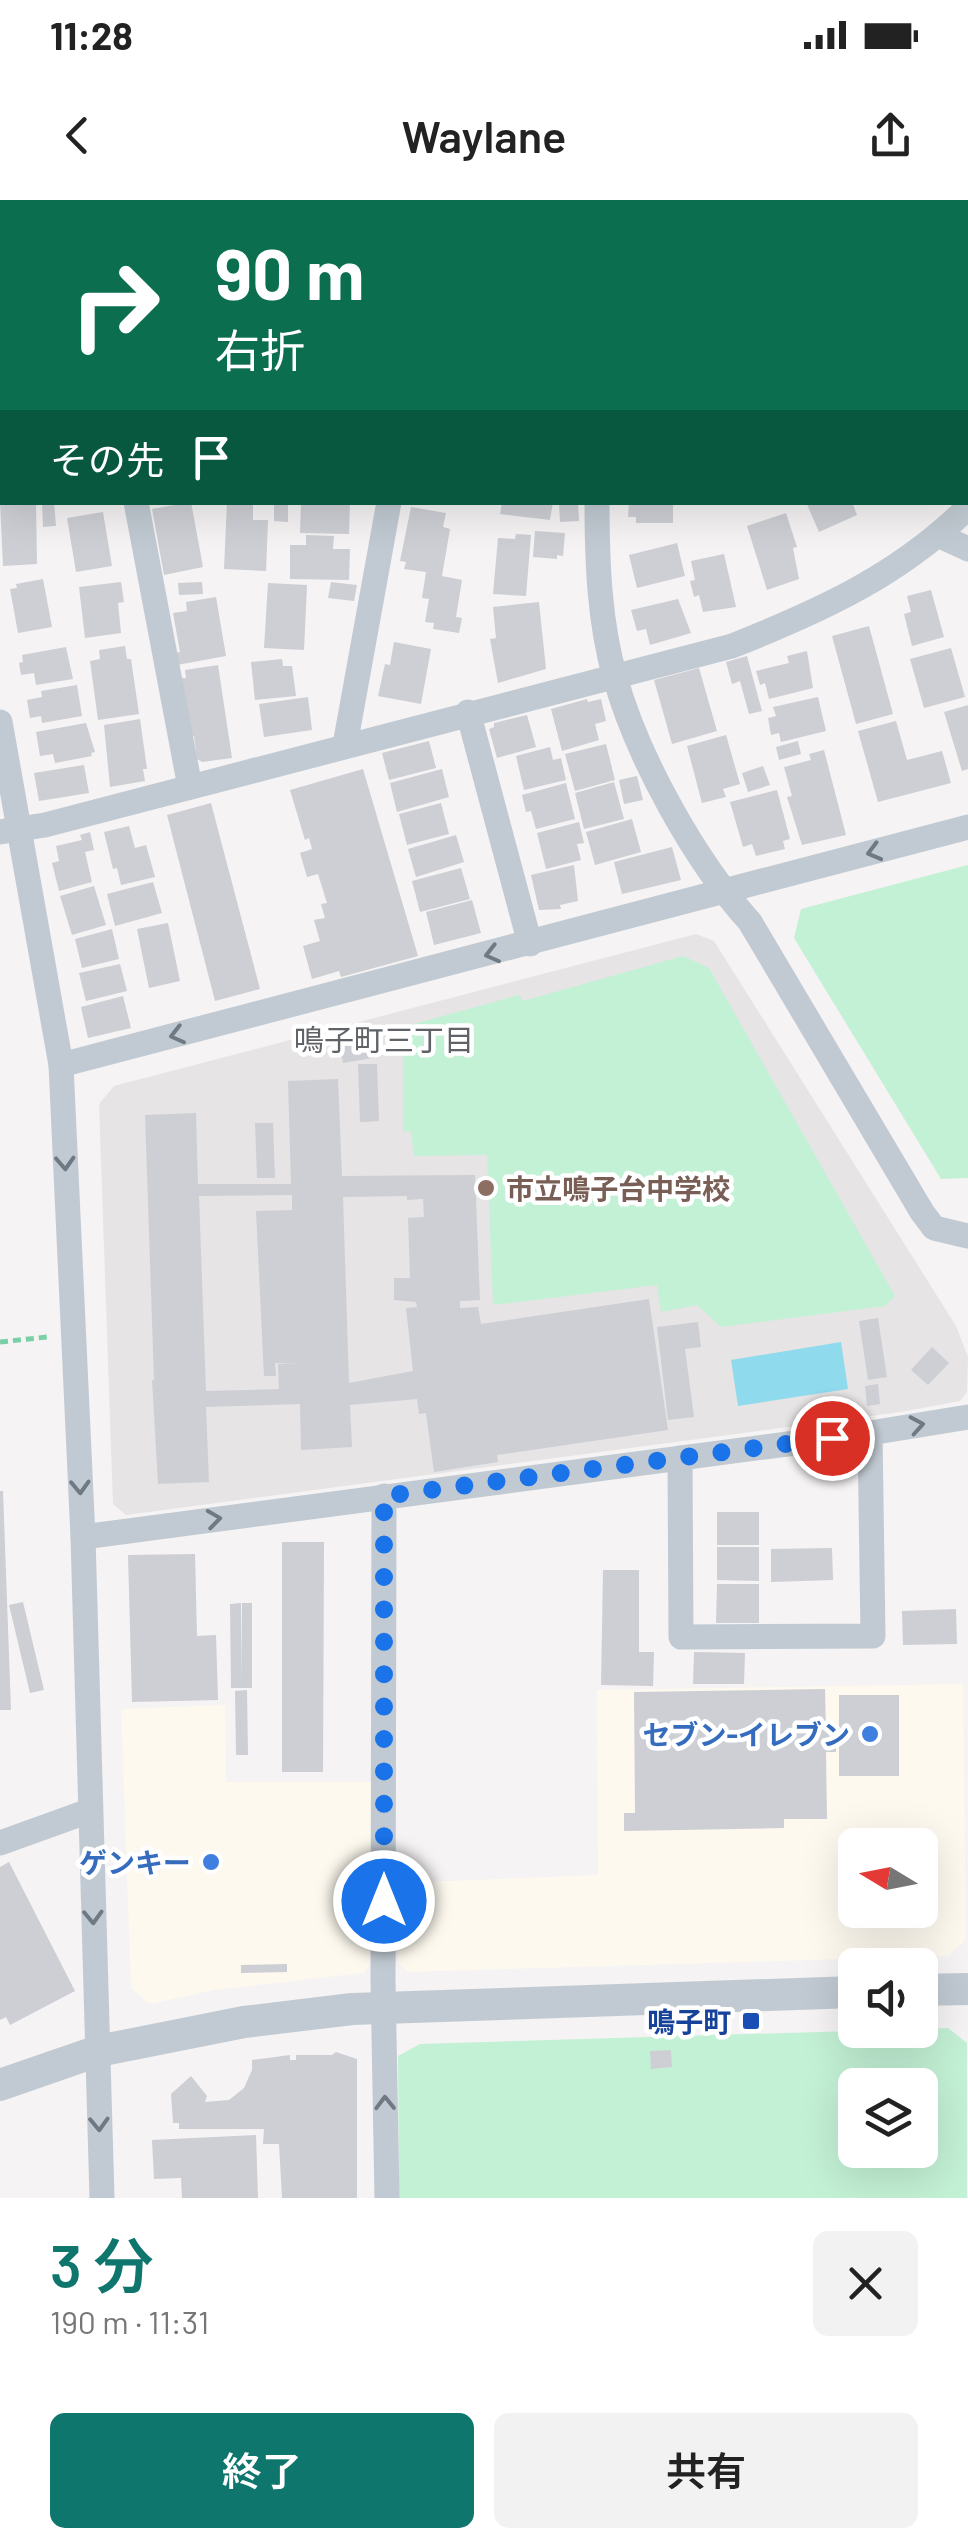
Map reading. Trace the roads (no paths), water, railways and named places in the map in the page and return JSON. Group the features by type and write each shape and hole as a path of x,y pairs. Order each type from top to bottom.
{"street":[{"path":"137,505 190,787"},
{"path":"345,744 389,505"},
{"path":"597,505 599,566 614,676 637,739 724,893 750,922 922,1212 934,1228 968,1236"},
{"path":"8,830 45,824 732,646 815,613 905,562 940,536 968,508"},
{"path":"940,536 968,549"},
{"path":"468,712 530,944"},
{"path":"0,722 8,830 61,1065 82,1537 102,2198"},
{"path":"61,1065 968,827"},
{"path":"82,1537 968,1417"},
{"path":"680,1458 681,1637 873,1636 870,1433"},
{"path":"384,1496 387,2198"},
{"path":"0,1843 89,1812"},
{"path":"938,1990 968,1989"},
{"path":"0,2085 98,2051 244,2022 384,2007 838,1993"}],"water":[{"path":"841,1342 848,1389 738,1406 731,1360"}],"place":[{"name":"市立鳴子台中学校","path":"486,1188"},
{"name":"セブン-イレブン","path":"870,1734"},
{"name":"ゲンキー","path":"211,1862"},
{"name":"鳴子町","path":"751,2021"}],"district":[{"name":"鳴子町三丁目","path":"384,1039"}]}
